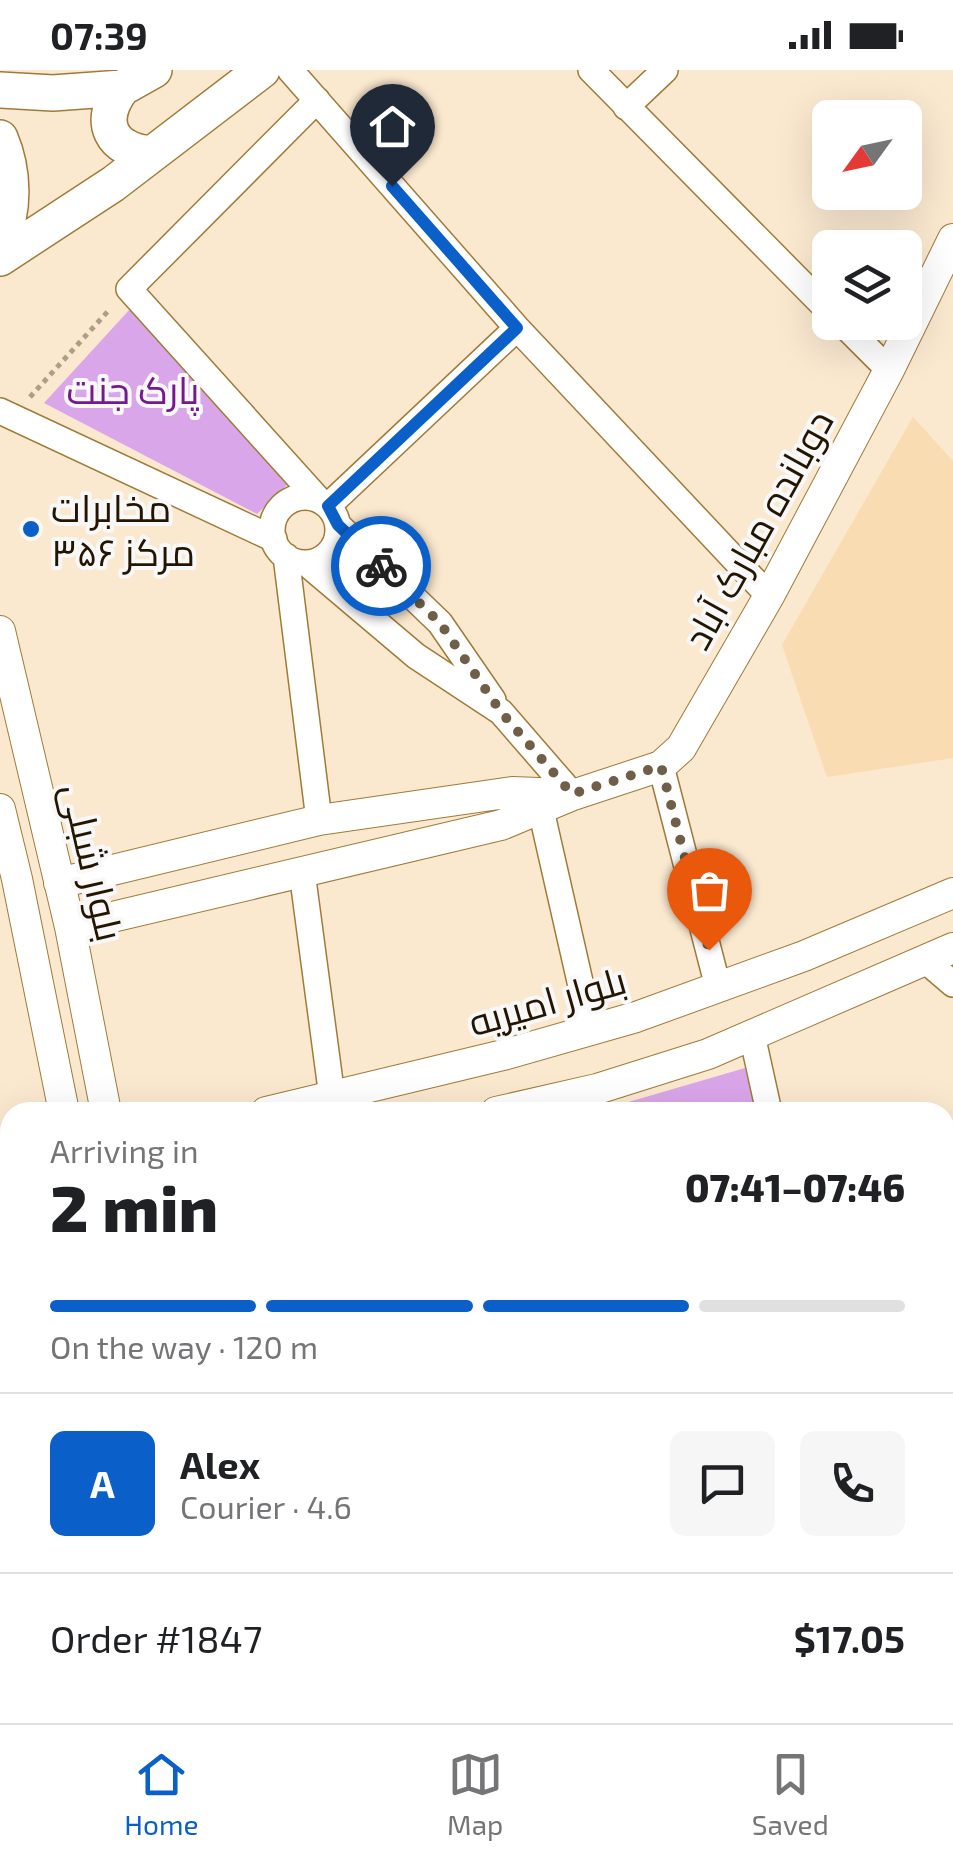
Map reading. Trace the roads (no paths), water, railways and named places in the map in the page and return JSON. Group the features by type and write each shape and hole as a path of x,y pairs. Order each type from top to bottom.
{"main road":[{"path":"152,154 136,153 122,146 112,133 108,117 112,101 122,88 154,70"},
{"path":"0,258 113,184 262,70"},
{"path":"0,90 53,93 122,88"},
{"path":"0,138 7,154 12,191 0,244"}],"street":[{"path":"290,70 517,328 769,596"},
{"path":"591,70 812,294"},
{"path":"626,108 665,70"},
{"path":"317,100 130,289 329,510 440,623 501,712 572,794"},
{"name":"دوبانده مبارک آباد","path":"661,766 681,748 769,596 889,370 953,239"},
{"path":"329,510 517,328"},
{"path":"859,340 889,370"},
{"path":"6,413 289,553 317,561 326,555 338,536 329,510 308,496 280,509 272,528 289,553 416,656 501,712"},
{"path":"289,553 318,820"},
{"name":"بلوار شبلی","path":"0,631 70,927 104,1102"},
{"path":"70,927 502,825 572,794 661,766 718,987"},
{"path":"59,882 318,820 512,792 572,794"},
{"path":"0,809 8,881 62,1102"},
{"path":"541,810 591,1030"},
{"path":"302,872 332,1097"},
{"name":"بلوار امیریه","path":"310,1102 636,1018 804,956 953,893"},
{"path":"599,1101 953,948"},
{"path":"804,956 825,1005"},
{"path":"925,960 953,984"},
{"path":"752,1035 767,1102"}],"place":[{"name":"مخابرات مرکز ۳۵۶","path":"31,529"}],"park label":[{"name":"پارک جنت","path":"133,389"}]}
